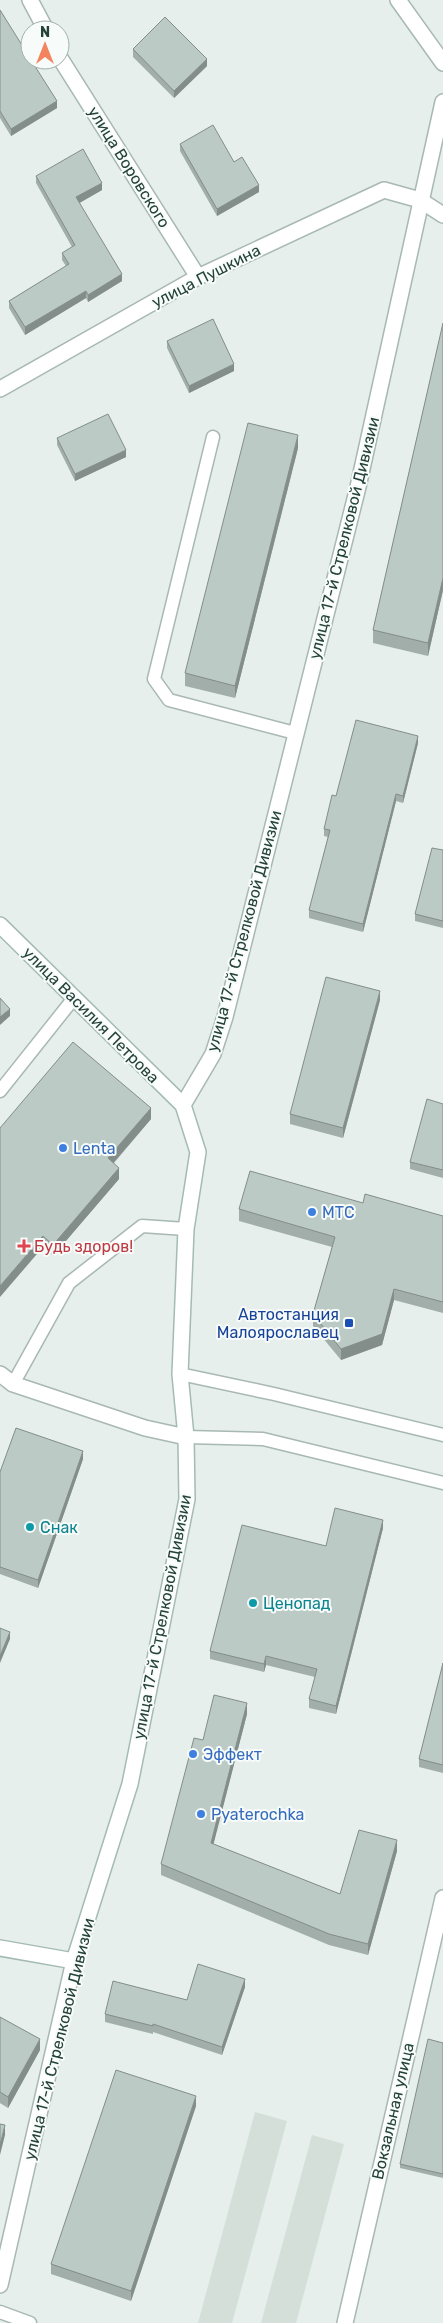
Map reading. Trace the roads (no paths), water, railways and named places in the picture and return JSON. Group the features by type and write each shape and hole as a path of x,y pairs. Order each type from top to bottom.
{"street":[{"path":"30,0 41,20"},
{"path":"398,0 443,63"},
{"name":"улица Воровского","path":"68,70 198,276"},
{"name":"улица 17-й Стрелковой Дивизии","path":"0,2285 74,1961 130,1784 188,1498 186,1437 180,1374 186,1229 198,1152 183,1105 213,1054 225,1017 358,487 443,102"},
{"name":"улица Пушкина","path":"0,389 198,276 384,190 420,200"},
{"path":"420,200 443,215"},
{"name":"улица Василия Петрова","path":"0,925 183,1105"},
{"path":"0,1374 14,1384 145,1428 186,1437"},
{"name":"Вокзальная улица","path":"345,2323 443,1898"},
{"path":"0,1948 74,1961"}],"lane":[{"path":"213,437 154,679 169,700 295,733"},
{"path":"0,1090 74,998"},
{"path":"14,1384 69,1283 142,1226 186,1229"},
{"path":"180,1374 274,1394 443,1435"},
{"path":"186,1437 263,1440 443,1483"},
{"path":"0,2312 30,2323"}],"place":[{"name":"Lenta","path":"63,1148"},
{"name":"МТС","path":"312,1212"},
{"name":"Будь здоров!","path":"24,1246"},
{"name":"Автостанция Малоярославец","path":"349,1323"},
{"name":"Снак","path":"30,1527"},
{"name":"Ценопад","path":"253,1603"},
{"name":"Эффект","path":"193,1754"},
{"name":"Pyaterochka","path":"201,1814"}]}
